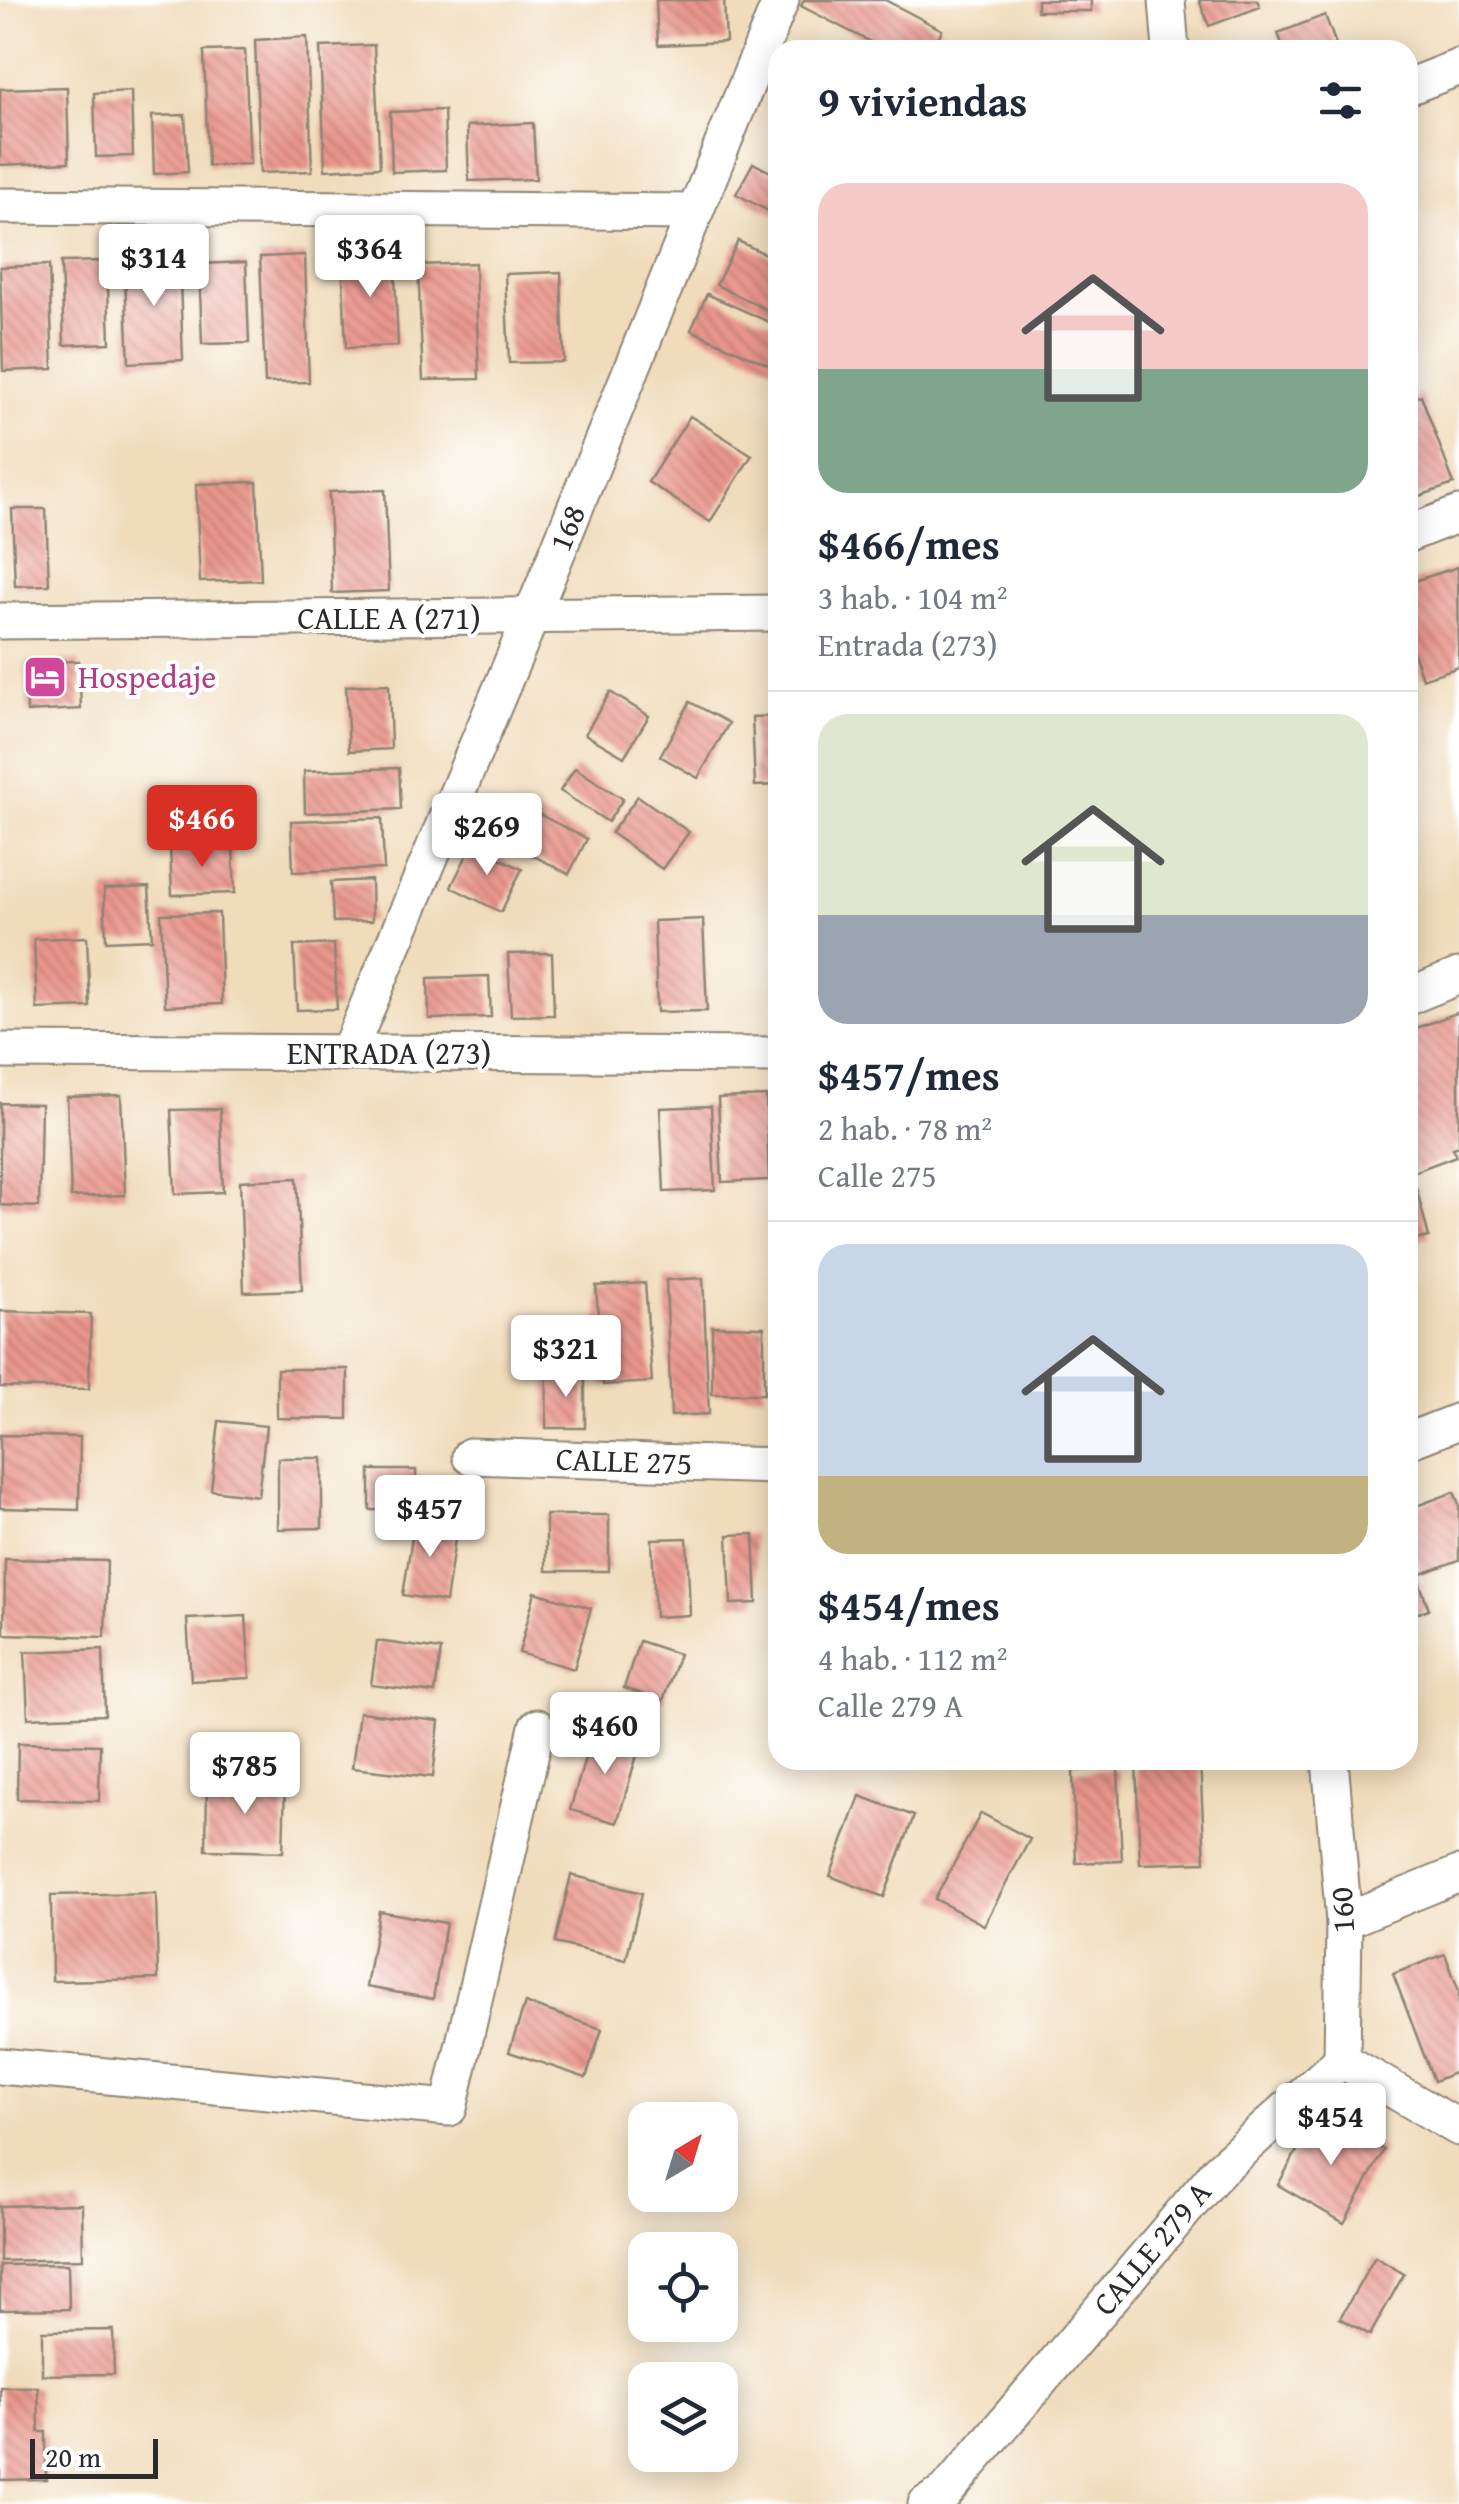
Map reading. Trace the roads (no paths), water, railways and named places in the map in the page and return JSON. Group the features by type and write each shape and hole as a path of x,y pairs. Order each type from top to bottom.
{"street":[{"name":"168","path":"348,1053 531,617 781,0"},
{"path":"1167,0 1170,40"},
{"path":"1418,83 1459,67"},
{"path":"0,206 695,212"},
{"path":"1418,530 1459,514"},
{"name":"CALLE A (271)","path":"0,622 768,614"},
{"path":"1418,993 1459,976"},
{"name":"ENTRADA (273)","path":"0,1051 768,1055"},
{"path":"1418,1438 1459,1421"},
{"name":"CALLE 275","path":"470,1456 768,1466"},
{"path":"0,2066 449,2108 537,1727"},
{"name":"160","path":"1331,1770 1344,1920 1342,2060"},
{"path":"1344,1920 1459,1874"},
{"path":"1342,2060 1459,2128"},
{"name":"CALLE 279 A","path":"926,2504 944,2493 1218,2170 1342,2060"}],"place":[{"name":"Hospedaje","path":"45,677"}]}
